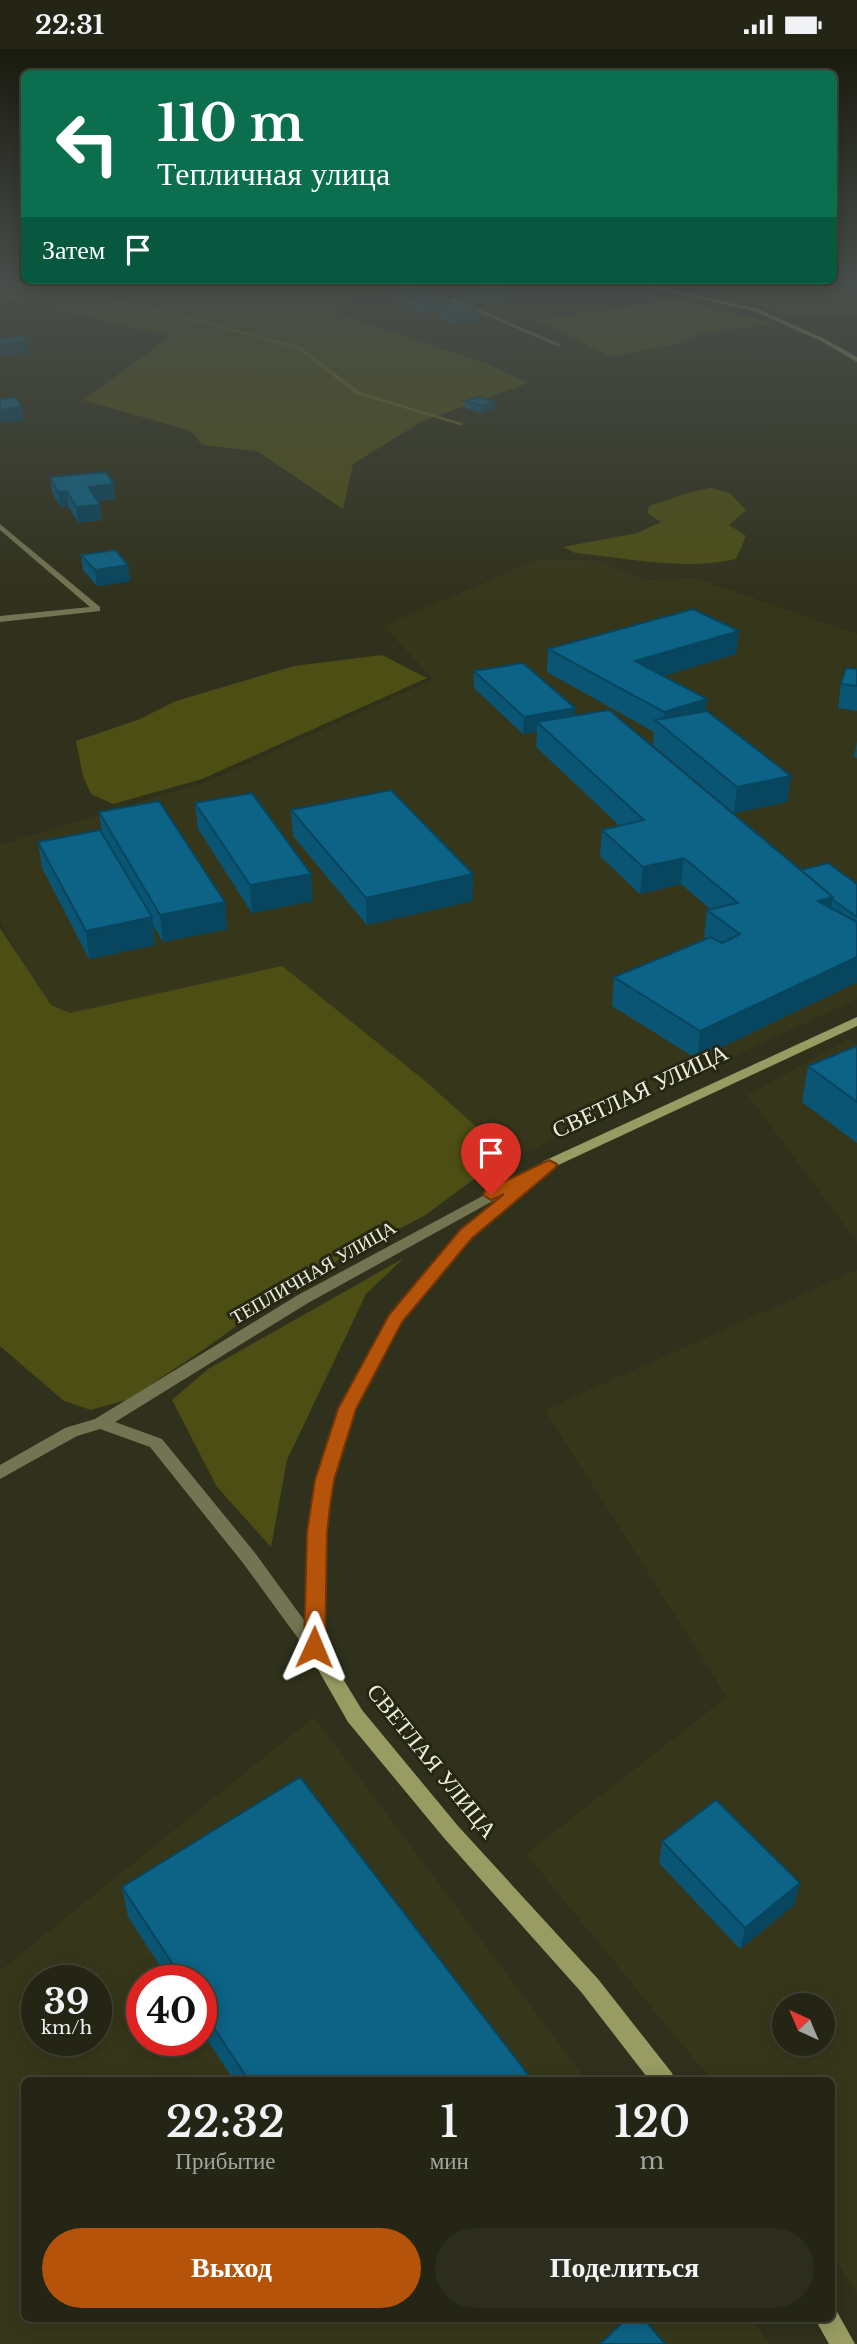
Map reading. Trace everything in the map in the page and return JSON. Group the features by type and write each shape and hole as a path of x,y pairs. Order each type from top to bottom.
{"street":[{"path":"0,526 97,609 0,618"},
{"name":"СВЕТЛАЯ УЛИЦА","path":"661,2077 590,1986 451,1832 355,1716 314,1647 317,1533 324,1480 347,1409 395,1319 466,1234 549,1164 857,1021"},
{"name":"ТЕПЛИЧНАЯ УЛИЦА","path":"0,1473 71,1432 101,1423 303,1299 549,1164"},
{"path":"101,1423 156,1443 249,1558 314,1647"},
{"path":"829,2322 843,2344"}],"shaded area":[{"path":"96,390 509,390 421,422 353,464 343,509 257,451 202,445 191,431 83,400"},
{"path":"711,488 730,493 746,510 729,525 746,536 736,559 676,564 575,553 563,547 637,533 661,522 647,513 649,506"},
{"path":"539,559 598,561 644,580 695,578 857,634 857,999 500,1164 272,975 52,1023 0,919 0,845 209,781 434,679 383,626"},
{"path":"382,655 427,678 202,779 113,804 91,794 83,776 76,741 140,719 176,701 294,666"},
{"path":"0,928 51,1005 70,1013 282,966 424,1080 481,1131 489,1153 485,1171 424,1216 304,1278 129,1399 91,1410 64,1401 0,1346"},
{"path":"849,1039 857,1045 857,1242 748,1095"},
{"path":"404,1258 366,1294 287,1460 271,1547 217,1487 172,1400 208,1369"},
{"path":"857,1270 857,2294 835,2259 835,2077 709,2077 526,1854 727,1697 545,1410"},
{"path":"314,1717 584,2077 21,2077 21,2322 755,2322 769,2344 0,2344 0,1971"}],"building":[{"path":"16,397 22,407 0,410 0,399"},
{"path":"478,397 495,402 481,406 465,401"},
{"path":"106,472 114,484 89,487 100,505 76,507 67,491 58,492 50,477"},
{"path":"115,550 128,565 95,570 81,555"},
{"path":"693,609 739,631 635,661 707,699 664,712 548,649"},
{"path":"523,663 575,708 524,717 474,671"},
{"path":"846,668 857,669 857,686 841,684"},
{"path":"609,710 833,897 818,901 857,922 857,957 700,1031 614,977 711,937 722,943 740,934 707,910 738,903 684,858 643,867 602,830 644,820 537,722"},
{"path":"707,711 791,776 737,787 655,720"},
{"path":"391,790 473,874 366,898 291,810"},
{"path":"252,793 311,874 250,885 195,803"},
{"path":"159,801 225,902 160,915 99,812"},
{"path":"100,830 152,917 86,931 38,842"},
{"path":"828,863 857,884 857,917 832,899 833,897 801,870"},
{"path":"857,1046 857,1102 808,1066"},
{"path":"300,1777 530,2077 246,2077 217,2032 217,1965 173,1965 122,1887"},
{"path":"716,1800 800,1883 745,1928 662,1841"},
{"path":"623,2322 647,2322 665,2344 600,2344"}],"waterway":[{"path":"354,390 462,424"}],"route":[{"path":"314,1647 317,1533 324,1480 347,1409 395,1319 466,1234 549,1164 491,1195"}]}
